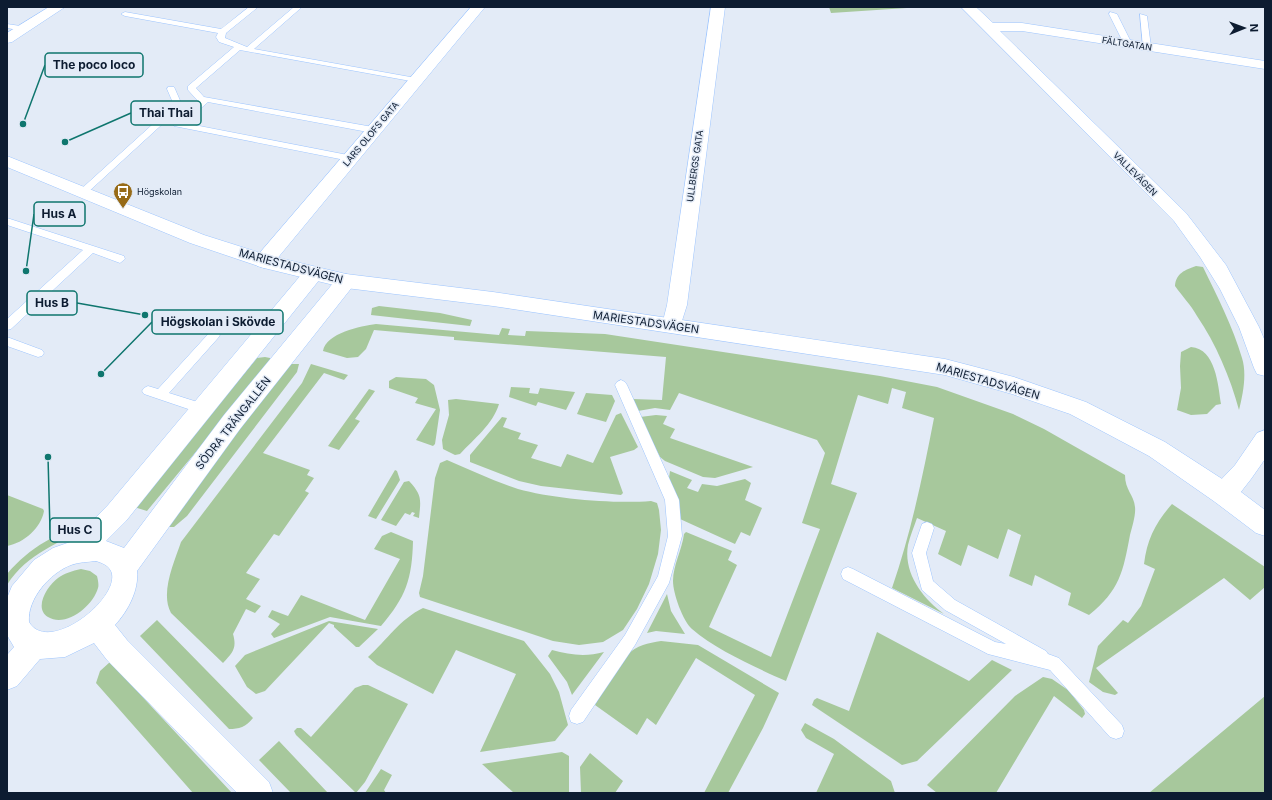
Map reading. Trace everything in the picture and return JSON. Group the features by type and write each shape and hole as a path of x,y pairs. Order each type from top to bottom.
{"street":[{"path":"7,39 58,7"},
{"name":"LARS OLOFS GATA","path":"264,261 478,7"},
{"name":"ULLBERGS GATA","path":"672,325 718,7"},
{"name":"VALLEVÄGEN","path":"968,7 1180,217 1200,240 1225,278 1255,341 1265,367"},
{"name":"FÄLTGATAN","path":"989,28 1008,26 1022,27 1265,65"},
{"name":"MARIESTADSVÄGEN","path":"7,161 190,236 264,261 346,282 501,300 945,367 1014,386 1078,408 1157,449 1224,494 1265,525"},
{"path":"81,550 117,513 313,274"},
{"name":"SÖDRA TRÄNGALLÉN","path":"124,568 232,422 346,282"},
{"path":"1224,494 1247,466 1265,440"},
{"path":"96,549 109,551 119,558 124,568 125,581 121,596 112,611 98,625 82,636 66,643 49,646 35,644 24,638 17,628 16,616 18,602 26,587 46,567 66,554 81,550 96,549"},
{"path":"98,625 117,650 258,793"},
{"path":"7,676 35,644"}],"lane":[{"path":"254,7 223,32 220,36 222,40 248,50 416,80"},
{"path":"248,50 298,7"},
{"path":"125,14 223,32"},
{"path":"1113,14 1128,44"},
{"path":"1143,16 1147,47"},
{"path":"7,26 24,29"},
{"path":"203,101 191,88 240,46"},
{"path":"83,192 178,106 171,89"},
{"path":"350,158 177,124 206,99 373,130"},
{"path":"7,221 120,259"},
{"path":"7,326 92,249"},
{"path":"160,395 214,335"},
{"path":"7,341 38,353"},
{"path":"577,716 630,640 664,578 675,536 672,500 621,385"},
{"path":"148,391 202,409"},
{"path":"927,528 919,553 927,585 950,605 1054,663 1116,731"},
{"path":"848,574 993,649 1054,663"}],"green space":[{"path":"829,7 922,7 831,13"},
{"path":"1196,266 1203,267 1229,323 1242,358 1244,377 1239,410 1227,373 1216,349 1195,312 1175,286 1179,275"},
{"path":"379,306 440,313 472,320 470,326 371,315 372,308"},
{"path":"376,324 499,335 502,328 510,329 508,335 525,336 526,331 605,334 880,376 937,387 1013,414 1044,429 1125,475 1126,485 1133,499 1135,510 1134,521 1122,570 1108,597 1089,615 1068,605 1071,593 1035,575 1032,586 1009,576 1021,535 1008,529 998,559 968,545 961,566 938,554 946,531 917,518 908,545 907,555 909,565 916,584 922,593 944,614 892,588 911,525 934,418 902,408 906,392 892,388 888,404 858,395 831,484 857,493 786,681 725,651 692,629 685,620 677,600 673,586 673,575 684,534 686,532 732,551 728,560 737,565 709,627 771,657 820,529 802,523 825,453 817,440 679,393 670,410 655,408 638,411 632,399 662,400 666,357 454,340 454,337 374,330 366,349 358,357 347,358 323,351 330,339 337,335 353,329"},
{"path":"1191,347 1199,349 1206,354 1211,361 1217,378 1221,404 1216,405 1207,414 1191,415 1177,410 1181,388 1181,352"},
{"path":"257,358 270,358 270,362 147,511 134,507"},
{"path":"291,364 299,364 297,372 187,516 174,527 163,527"},
{"path":"311,364 348,375 344,380 324,373 263,453 310,470 307,475 314,478 305,491 309,493 279,536 274,534 246,573 260,579 246,599 261,606 255,613 246,609 233,634 235,643 233,650 223,663 171,613 167,596 169,578 181,542 302,383"},
{"path":"396,377 426,379 434,385 440,410 435,444 433,446 416,440 436,409 415,403 418,398 389,388 389,381"},
{"path":"511,387 530,388 529,393 538,394 540,388 575,392 566,410 538,402 536,406 509,397"},
{"path":"369,389 375,391 355,419 360,421 339,450 328,446"},
{"path":"586,393 612,395 615,401 606,422 577,414"},
{"path":"456,399 499,404 488,425 460,454 455,455 443,449 442,440 449,415 448,400"},
{"path":"621,413 638,447 634,450 610,457 623,493 621,495 541,486 519,481 470,462 470,455 502,417 507,418 503,427 521,433 518,439 538,445 531,458 561,467 567,454 593,463 616,415"},
{"path":"656,415 667,416 663,424 675,429 670,438 753,467 715,478 703,477 665,461 660,457 640,417"},
{"path":"447,460 518,489 533,493 584,500 620,502 651,501 657,503 661,530 658,554 649,584 637,609 623,630 603,642 579,645 553,641 420,597 419,593 423,576 435,478 440,463"},
{"path":"395,470 397,471 400,480 376,519 368,516"},
{"path":"670,471 692,480 687,488 698,492 702,484 717,486 745,479 751,483 745,500 762,508 750,536 741,532 735,544 680,519 679,500 669,478"},
{"path":"409,481 420,498 419,518 413,516 415,513 412,512 410,515 405,513 396,526 381,520 404,482"},
{"path":"7,495 43,509 44,511 39,523 31,534 20,542 7,546"},
{"path":"1172,504 1265,567 1265,587 1250,600 1224,578 1096,668 1118,693 1115,695 1103,692 1089,682 1098,646 1123,620 1128,623 1141,606 1155,569 1144,564 1147,547 1153,531 1161,517"},
{"path":"90,524 35,556 15,574 7,585 7,574 16,564 35,548 66,531"},
{"path":"391,532 413,541 411,566 406,587 402,596 390,616 381,626 330,617 274,638 271,634 280,624 268,617 272,610 288,616 301,595 365,620 400,559 374,549 382,536"},
{"path":"81,569 90,571 97,576 98,588 91,602 78,613 63,620 55,620 48,617 42,608 46,591 54,581 61,576"},
{"path":"667,594 671,611 685,634 656,631 647,633"},
{"path":"423,608 524,641 550,674 559,692 568,725 555,741 480,752 516,674 456,650 433,694 377,665 368,657 400,624"},
{"path":"157,620 253,718 248,724 236,729 229,729 140,636"},
{"path":"329,621 378,629 359,647 356,647 334,627 334,625 329,623 265,691 256,694 247,687 235,666 245,655"},
{"path":"877,632 969,681 992,660 1012,670 917,761 902,765 812,705 814,700 817,698 849,711"},
{"path":"661,641 698,645 779,693 763,728 728,793 704,793 755,695 696,658 656,725 647,718 637,735 595,705 614,670 627,655 643,645"},
{"path":"552,650 578,655 604,652 572,695 567,682 548,656"},
{"path":"110,662 232,793 193,793 96,683 100,671"},
{"path":"1043,677 1052,679 1068,690 1084,710 1085,714 1082,718 1054,696 996,793 937,793 927,785 1015,696"},
{"path":"368,685 408,704 365,782 356,793 296,735 294,731 297,728 301,728 311,737 355,688"},
{"path":"1265,696 1265,793 1149,793"},
{"path":"805,723 834,739 891,781 895,793 816,793 834,754 806,738 801,730"},
{"path":"279,741 328,793 291,793 259,760"},
{"path":"562,752 569,756 569,793 514,793 482,764"},
{"path":"590,753 623,781 615,793 581,793 580,767"},
{"path":"381,769 392,775 384,790 386,793 365,793"}],"place":[{"name":"The poco loco","path":"23,124"},
{"name":"Thai Thai","path":"65,142"},
{"name":"Högskolan","path":"123,209"},
{"name":"Hus A","path":"26,271"},
{"name":"Hus B","path":"145,315"},
{"name":"Högskolan i Skövde","path":"101,374"},
{"name":"Hus C","path":"48,457"}]}
